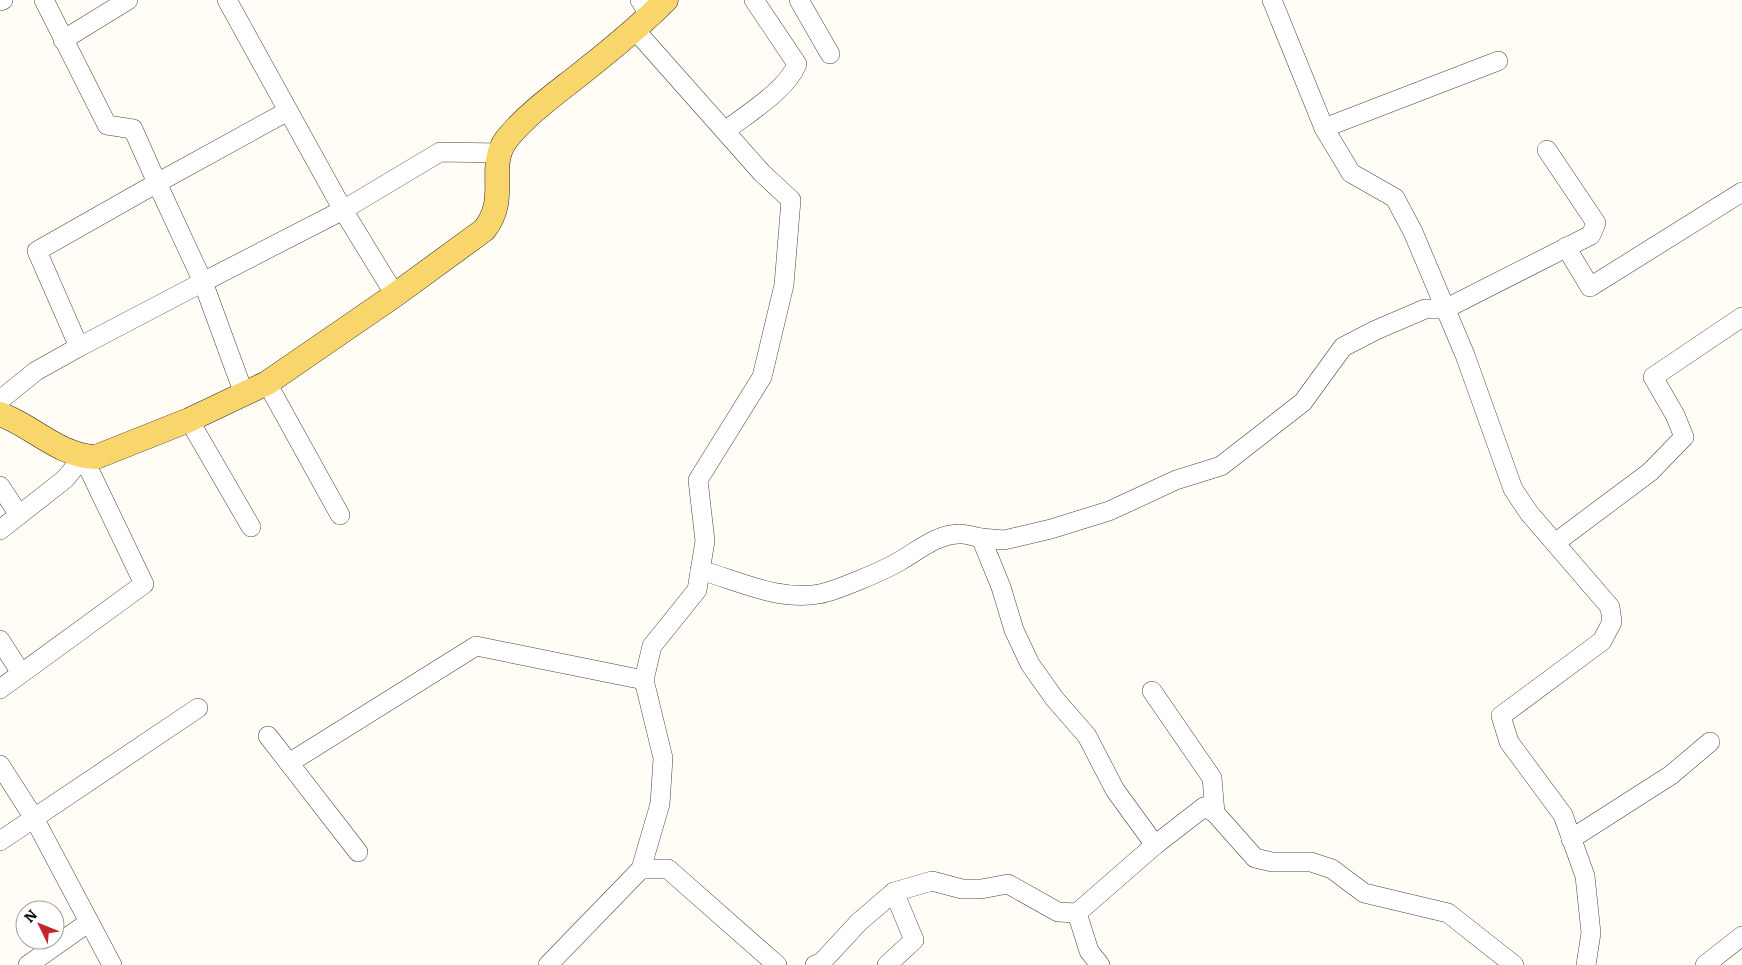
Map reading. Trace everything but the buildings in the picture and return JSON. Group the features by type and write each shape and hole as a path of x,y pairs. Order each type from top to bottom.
{"main road":[{"path":"0,414 69,452 83,457 96,457 108,454 189,420 267,383 395,295 484,230 493,219 497,208 497,166 500,153 506,141 517,128 648,12"}],"street":[{"path":"44,0 107,125 133,129 203,282 244,394"},
{"path":"63,40 128,0"},
{"path":"227,0 343,210 395,295"},
{"path":"725,131 782,86 793,75 798,64 754,0"},
{"path":"798,0 830,54"},
{"path":"1272,0 1324,128 1352,173 1395,198 1413,232 1465,355 1513,489 1555,543 1610,607 1612,622 1602,642 1501,716 1509,742 1562,815 1584,876 1592,933 1586,965"},
{"path":"548,965 642,869 660,804 663,758 644,680 652,646 697,590 705,541 698,480 762,377 784,285 791,200 762,173 725,131 648,12"},
{"path":"1324,128 1498,61"},
{"path":"79,347 37,251 288,111"},
{"path":"700,570 731,578 758,590 782,594 819,594 898,562 938,538 960,533 981,538 1004,540 1051,529 1109,511 1176,480 1221,466 1303,402 1343,347 1376,330 1425,309 1445,309 1591,235 1596,223 1546,150"},
{"path":"0,400 36,371 343,210 440,152 500,153"},
{"path":"1566,248 1590,287 1742,192"},
{"path":"1555,543 1650,472 1684,437 1675,414 1653,377 1742,317"},
{"path":"267,383 340,515"},
{"path":"189,420 251,528"},
{"path":"0,530 65,479 83,457 144,584 0,689"},
{"path":"0,486 19,515"},
{"path":"981,538 1001,587 1014,630 1030,664 1054,698 1088,736 1115,790 1155,845"},
{"path":"0,640 21,673"},
{"path":"289,763 476,646 644,680"},
{"path":"1152,691 1212,778 1215,813"},
{"path":"0,840 198,708"},
{"path":"268,736 358,852"},
{"path":"1571,839 1671,775 1710,742"},
{"path":"0,765 34,818 112,965"},
{"path":"815,965 822,962 859,922 894,892 932,881 962,889 981,889 1008,884 1058,912 1076,913 1155,845 1204,807 1215,813 1255,858 1272,862 1311,862 1332,869 1364,893 1448,914 1514,965"},
{"path":"642,869 668,869 778,965"},
{"path":"887,965 914,940 894,892"},
{"path":"1076,913 1089,952 1100,965"},
{"path":"28,965 89,922"},
{"path":"1718,962 1742,936"}]}
